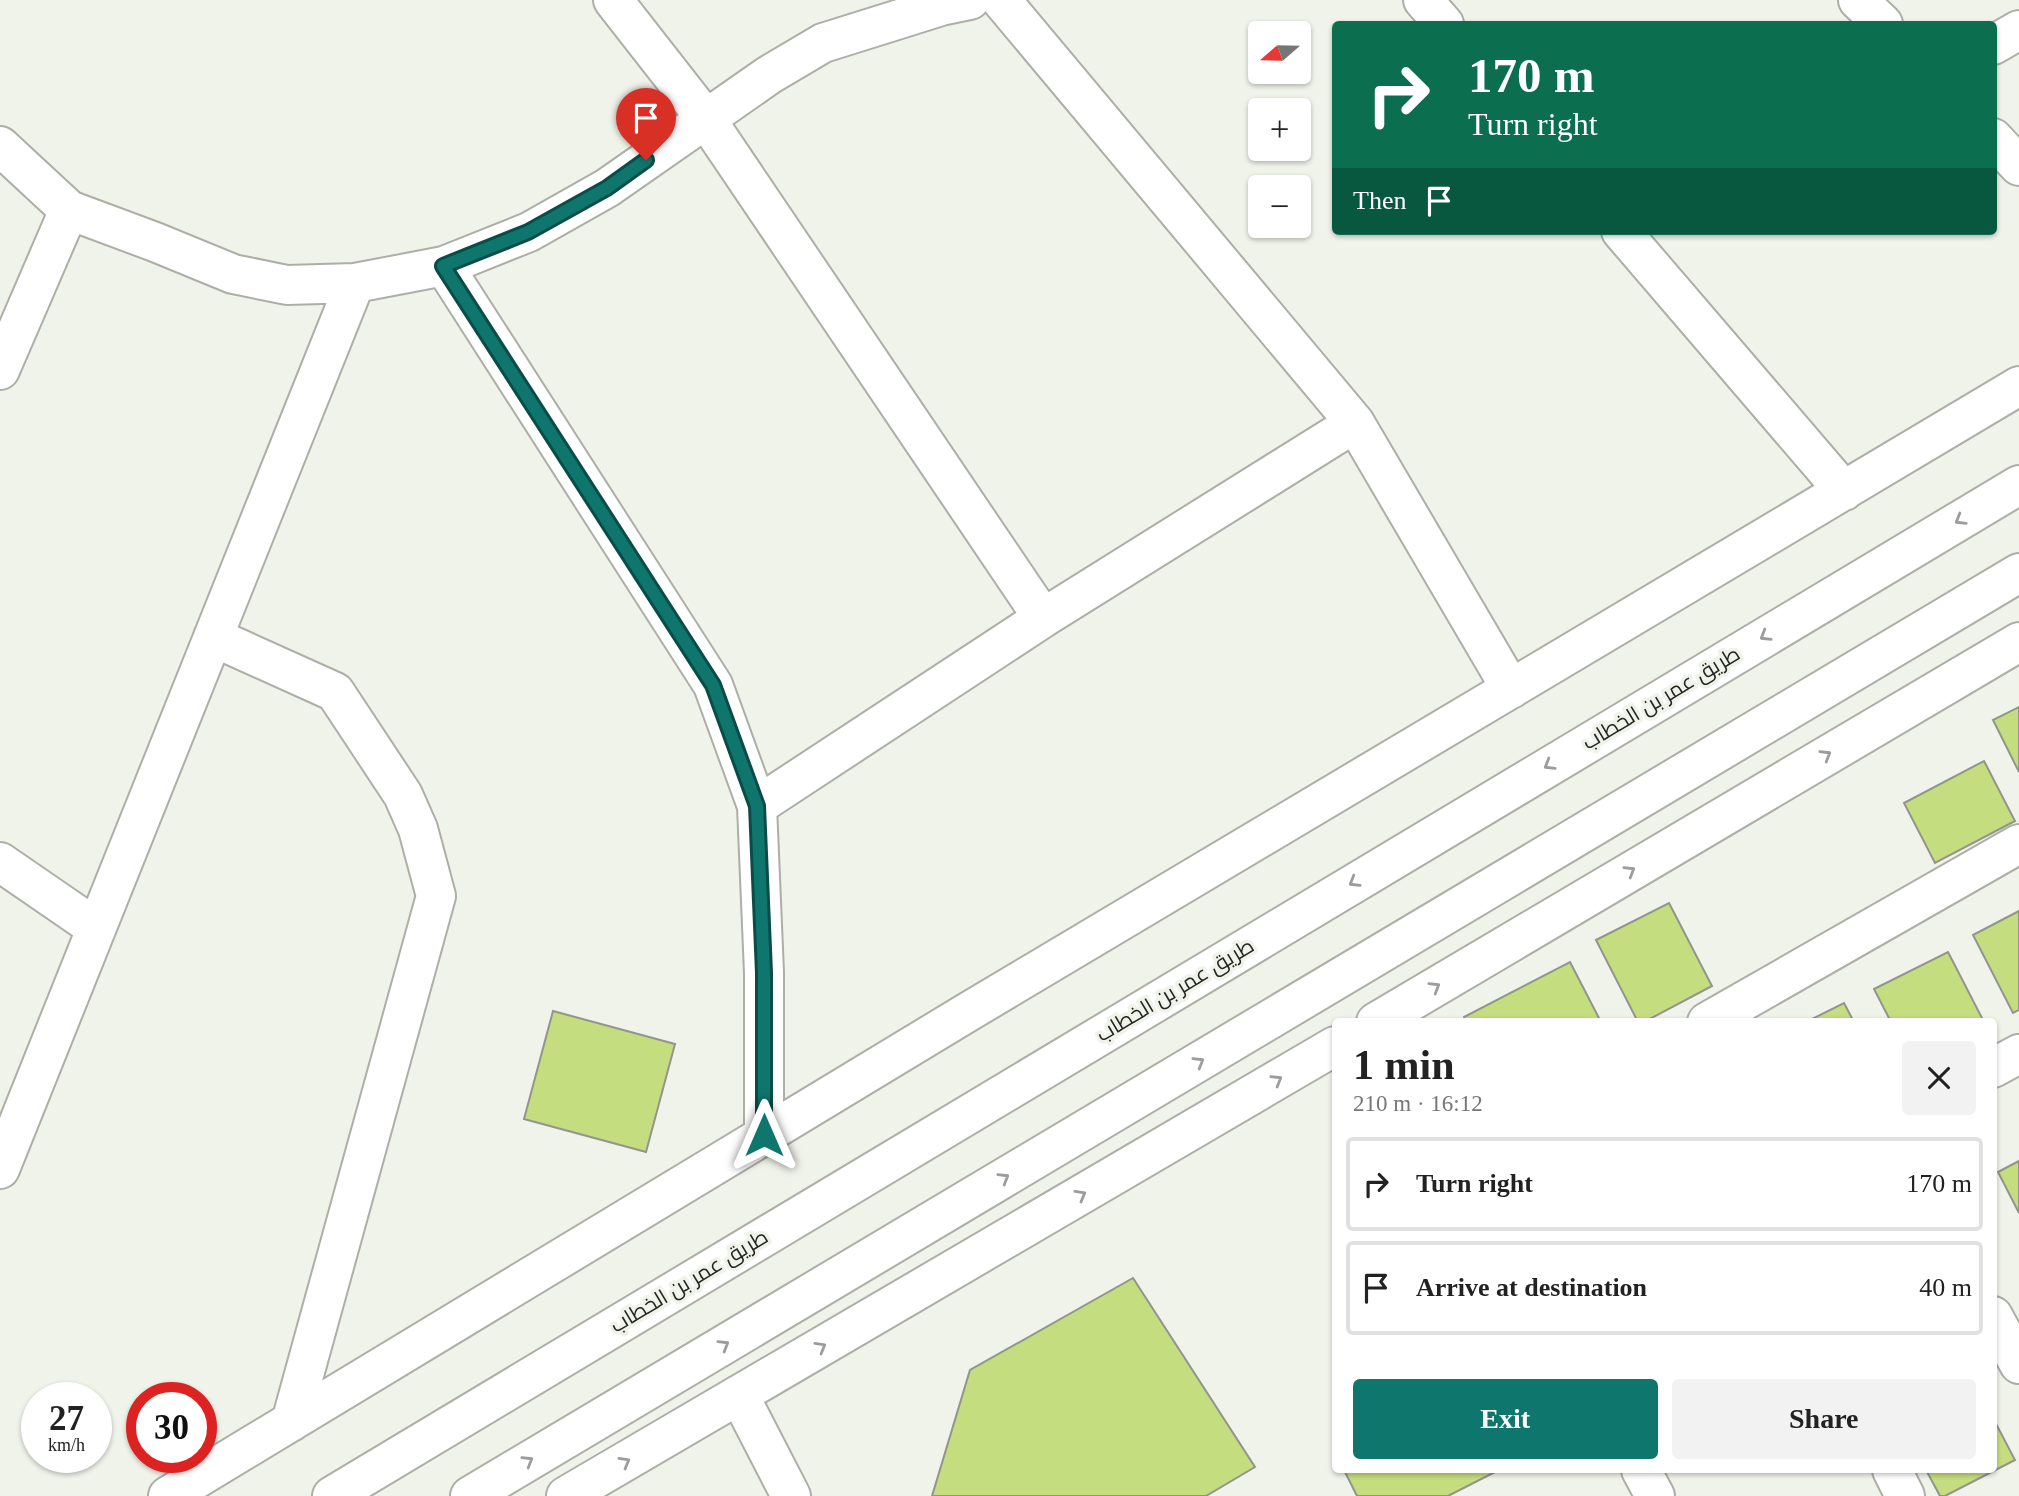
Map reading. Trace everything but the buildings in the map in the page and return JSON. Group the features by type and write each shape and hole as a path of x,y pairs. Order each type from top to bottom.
{"street":[{"path":"612,0 706,119 1043,618"},
{"path":"0,146 69,210 233,274 287,285 355,283 443,266 528,232 607,188 769,75 823,43 941,6 970,0"},
{"path":"1001,0 1355,423 1511,688"},
{"path":"1423,0 1441,21"},
{"path":"1858,0 1880,21"},
{"path":"1997,43 2019,30"},
{"path":"1997,142 2019,166"},
{"path":"0,370 69,210"},
{"path":"1624,235 1843,491"},
{"path":"443,266 713,685 757,806 764,973 764,1135"},
{"path":"0,1169 355,283"},
{"path":"168,1496 968,1012 2019,386"},
{"path":"757,806 1043,618 1355,423"},
{"name":"طريق عمر بن الخطاب","path":"331,1496 2019,485"},
{"path":"470,1496 2019,573"},
{"path":"213,637 335,692 403,795 418,829 436,897 291,1422"},
{"path":"1393,1018 2019,642"},
{"path":"1714,1018 2019,844"},
{"path":"0,862 96,928"},
{"path":"566,1496 1332,1048"},
{"path":"1997,1066 2019,1054"},
{"path":"930,1284 964,1202"},
{"path":"1997,1323 2019,1364"},
{"path":"738,1395 791,1496"},
{"path":"1643,1473 1655,1496"},
{"path":"1894,1473 1905,1496"}],"route":[{"path":"646,160 607,188 528,232 443,266 713,685 757,806 764,973 764,1135"}]}
